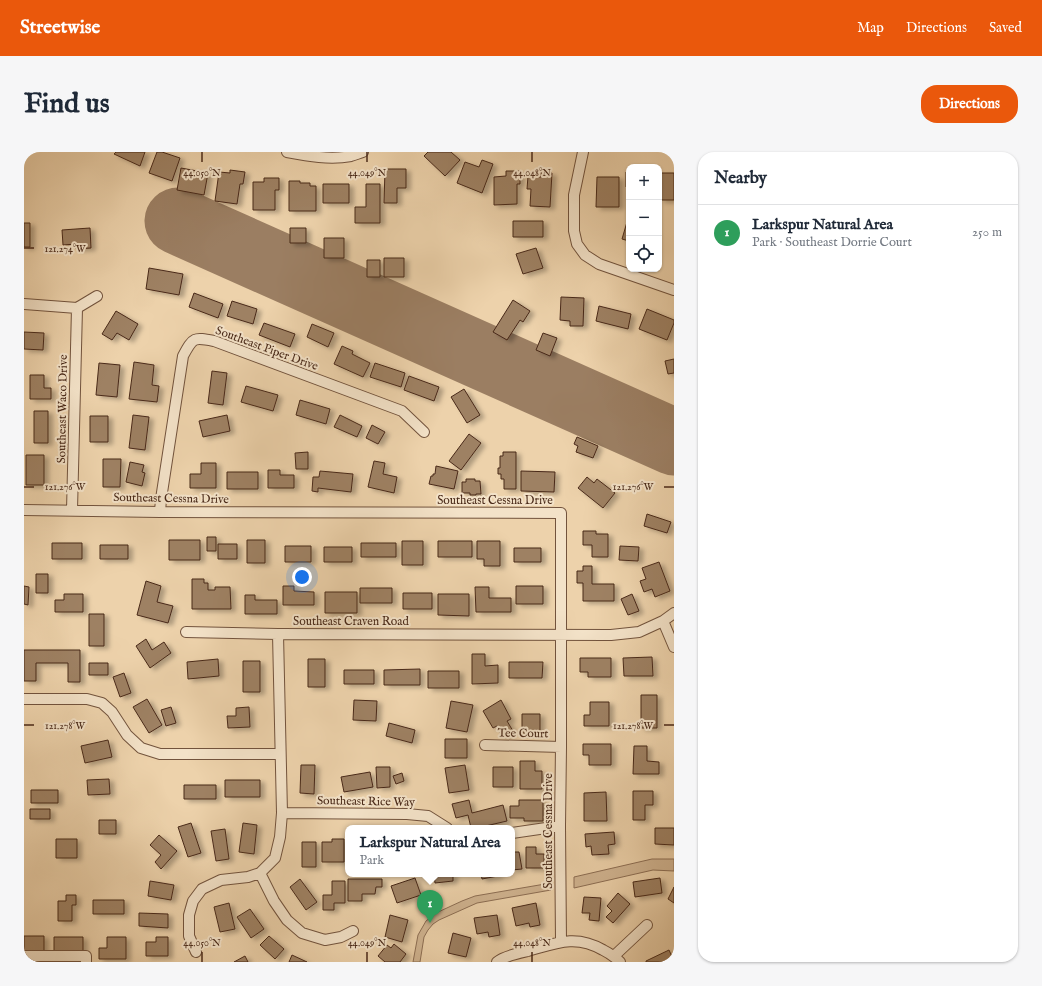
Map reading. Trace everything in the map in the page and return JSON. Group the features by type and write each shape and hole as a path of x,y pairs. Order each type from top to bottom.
{"street":[{"path":"288,152 308,156 333,157 350,156 363,152"},
{"path":"583,152 574,195 574,231 577,244 585,255 599,264 674,290"},
{"path":"24,304 77,308 97,296"},
{"name":"Southeast Waco Drive","path":"72,510 77,308"},
{"name":"Southeast Piper Drive","path":"160,512 160,499 183,356 190,343 198,338 214,341 402,411 424,432"},
{"name":"Southeast Cessna Drive","path":"24,510 160,512 561,513 560,826 562,942"},
{"name":"Southeast Craven Road","path":"260,873 275,858 280,837 282,813 278,634 611,635 639,632 663,621 674,613"},
{"path":"663,621 674,647"},
{"path":"186,632 278,634"},
{"path":"24,699 88,699 102,703 112,712 127,735 140,748 160,754 280,754"},
{"name":"Tee Court","path":"485,745 561,746"},
{"name":"Southeast Rice Way","path":"282,813 407,814 428,816 442,825"},
{"path":"515,833 560,826"},
{"path":"196,952 189,936 189,915 193,901 202,889 221,880 248,877 260,873 274,901 287,920 302,933 325,940 341,937 354,931"},
{"path":"497,962 514,954 562,942 576,941 594,945 617,959 647,924"},
{"path":"24,956 86,956 86,962"}],"shaded area":[{"path":"652,859 674,859 674,871 653,870 574,888 574,877"},
{"path":"551,883 551,890 477,903 439,920 433,924 424,937 420,962 413,962 418,935 426,921 436,913 475,896"}],"building":[{"path":"116,152 145,152 140,166 114,154"},
{"path":"157,152 162,152 180,158 172,181 149,173"},
{"path":"428,152 451,152 460,160 445,176 424,156"},
{"path":"482,160 493,164 482,193 457,183 465,162 479,167"},
{"path":"181,168 208,173 204,195 177,190"},
{"path":"385,169 406,169 406,188 397,188 397,203 384,203"},
{"path":"230,170 245,172 243,184 240,184 237,204 215,201 219,172 230,173"},
{"path":"506,171 520,171 520,184 517,184 517,204 494,205 494,177 506,176"},
{"path":"541,172 552,173 550,207 530,206 531,189 527,189 528,176 541,177"},
{"path":"662,173 674,173 674,200 662,200"},
{"path":"597,177 619,177 619,207 596,207"},
{"path":"264,178 279,178 279,190 275,190 275,210 253,210 253,182 264,182"},
{"path":"289,181 300,181 300,183 310,183 310,186 316,186 316,211 289,211"},
{"path":"323,184 349,184 349,203 323,203"},
{"path":"366,184 380,184 380,223 355,223 355,207 366,207"},
{"path":"513,221 543,221 543,237 513,237"},
{"path":"24,223 30,223 30,247 24,247"},
{"path":"626,225 626,240 622,239"},
{"path":"90,228 91,248 76,249 76,244 63,245 62,230"},
{"path":"290,228 306,228 306,243 290,243"},
{"path":"324,238 344,238 344,258 324,258"},
{"path":"536,248 543,268 523,274 516,254"},
{"path":"384,258 404,258 404,277 384,277"},
{"path":"367,260 380,260 380,277 367,277"},
{"path":"149,268 183,274 179,295 146,289"},
{"path":"194,293 223,304 218,318 189,307"},
{"path":"561,297 584,298 583,326 570,326 570,321 560,320"},
{"path":"513,300 530,311 523,322 520,320 507,340 493,332"},
{"path":"232,301 257,309 253,324 227,316"},
{"path":"599,306 631,314 628,329 596,321"},
{"path":"647,309 674,320 667,340 639,329"},
{"path":"116,311 138,324 129,340 117,333 112,340 102,334"},
{"path":"264,323 295,334 290,347 259,335"},
{"path":"312,324 334,333 328,347 307,337"},
{"path":"24,332 44,333 43,350 24,349"},
{"path":"543,333 557,338 550,356 536,350"},
{"path":"342,346 353,351 352,354 370,363 363,377 334,364"},
{"path":"674,359 674,373 668,374 665,361"},
{"path":"134,362 154,365 152,385 159,386 157,402 129,399"},
{"path":"99,363 120,365 117,397 96,395"},
{"path":"375,363 405,373 401,387 370,377"},
{"path":"212,371 227,373 223,405 208,403"},
{"path":"30,375 44,375 44,388 51,388 51,399 30,399"},
{"path":"409,376 439,387 434,401 404,390"},
{"path":"246,386 278,395 273,411 241,402"},
{"path":"464,389 480,415 467,423 451,397"},
{"path":"300,400 330,409 326,424 296,415"},
{"path":"34,411 48,411 48,443 34,443"},
{"path":"133,415 149,417 145,450 129,448"},
{"path":"227,415 230,431 203,437 199,421"},
{"path":"340,415 362,426 357,437 334,427"},
{"path":"90,416 108,416 108,442 90,442"},
{"path":"372,425 385,432 378,444 366,438"},
{"path":"469,434 481,443 461,470 449,461"},
{"path":"577,437 598,446 593,458 576,452 578,446 574,444"},
{"path":"308,452 308,469 296,469 295,453"},
{"path":"503,452 516,452 516,489 504,489 504,479 501,479 501,474 498,474 498,468 500,468 500,456 503,456"},
{"path":"26,455 44,455 44,485 26,485"},
{"path":"103,459 121,459 120,487 103,487"},
{"path":"374,461 385,463 383,474 397,477 394,493 368,487"},
{"path":"130,462 144,465 142,472 145,473 142,486 126,482"},
{"path":"201,463 216,463 216,488 190,488 190,474 201,474"},
{"path":"436,466 458,471 454,489 429,484 431,476 435,474"},
{"path":"268,470 280,470 280,475 294,475 294,488 268,488"},
{"path":"320,471 353,474 351,492 318,488 318,492 312,491 313,477 319,477"},
{"path":"521,471 555,472 554,492 521,491"},
{"path":"227,472 258,472 258,489 227,489"},
{"path":"587,477 594,483 597,479 615,493 603,508 578,488"},
{"path":"466,479 475,479 475,481 480,481 481,494 470,495 470,493 462,493 462,482 466,482"},
{"path":"647,514 671,522 667,533 644,526"},
{"path":"583,531 596,531 596,534 608,534 608,557 592,557 592,545 583,545"},
{"path":"207,537 216,537 216,551 207,551"},
{"path":"169,540 200,540 200,560 169,560"},
{"path":"247,540 265,540 265,563 247,563"},
{"path":"402,541 423,541 423,565 402,565"},
{"path":"438,541 472,541 472,557 438,557"},
{"path":"477,541 500,541 500,566 484,566 484,559 477,559"},
{"path":"52,543 82,543 82,559 52,559"},
{"path":"361,543 396,543 396,557 361,557"},
{"path":"218,544 237,544 237,559 218,559"},
{"path":"100,545 128,545 128,559 100,559"},
{"path":"285,546 311,546 311,562 285,562"},
{"path":"620,546 639,547 638,561 619,560"},
{"path":"324,547 352,547 352,562 324,562"},
{"path":"514,548 541,548 541,562 514,562"},
{"path":"659,562 670,591 655,597 652,589 644,592 640,581 646,579 642,568"},
{"path":"583,566 592,566 592,584 614,584 614,601 583,601 583,583 577,583 577,571 583,571"},
{"path":"36,574 48,574 48,593 36,593"},
{"path":"192,579 204,579 204,583 208,583 208,590 215,590 215,587 230,587 231,609 192,609"},
{"path":"146,581 161,586 157,602 173,606 168,623 137,615"},
{"path":"24,586 29,587 28,605 24,604"},
{"path":"283,586 294,586 294,591 314,592 314,605 283,605"},
{"path":"516,586 543,586 543,604 516,604"},
{"path":"475,587 489,587 489,598 511,598 511,612 476,612"},
{"path":"360,588 392,588 392,603 360,603"},
{"path":"325,592 357,592 357,613 325,613"},
{"path":"403,593 432,593 432,609 403,609"},
{"path":"64,594 83,594 83,612 55,612 55,600 64,600"},
{"path":"438,594 469,594 469,616 438,615"},
{"path":"632,594 639,611 628,615 621,599"},
{"path":"245,595 255,595 255,600 277,600 277,614 245,614"},
{"path":"89,614 104,614 104,646 89,646"},
{"path":"146,639 152,650 164,642 171,653 150,668 136,646"},
{"path":"24,650 80,650 80,682 68,682 68,663 36,663 36,681 24,681"},
{"path":"472,654 485,654 485,666 498,665 498,683 472,684"},
{"path":"652,657 653,676 624,676 623,658"},
{"path":"580,658 611,658 611,677 588,677 588,672 580,672"},
{"path":"218,659 219,676 188,679 187,662"},
{"path":"308,659 325,659 325,687 308,687"},
{"path":"243,661 260,661 260,692 243,692"},
{"path":"509,662 543,662 542,678 509,678"},
{"path":"89,663 108,663 108,675 89,675"},
{"path":"420,669 420,685 384,685 384,670"},
{"path":"344,670 374,670 374,684 344,684"},
{"path":"428,671 459,671 459,688 428,688"},
{"path":"124,673 131,693 120,697 113,677"},
{"path":"641,695 657,695 657,728 641,728"},
{"path":"147,699 162,725 149,733 133,707"},
{"path":"354,700 377,701 376,721 353,720"},
{"path":"501,700 511,719 507,721 513,731 502,737 497,726 493,728 483,711"},
{"path":"451,701 473,705 467,732 446,728"},
{"path":"590,702 609,702 609,726 584,726 584,715 590,715"},
{"path":"171,707 176,723 166,726 161,710"},
{"path":"249,707 250,727 228,728 227,716 236,716 236,708"},
{"path":"522,714 540,714 540,733 522,733"},
{"path":"389,723 415,730 412,743 386,736"},
{"path":"445,739 467,739 467,758 445,758"},
{"path":"108,740 112,757 85,763 81,746"},
{"path":"583,744 611,744 611,765 589,765 589,755 583,755"},
{"path":"634,746 647,746 647,761 659,762 659,774 633,774"},
{"path":"520,761 535,761 535,771 542,771 542,789 520,789"},
{"path":"301,765 315,765 314,794 300,793"},
{"path":"465,765 469,790 449,793 445,768"},
{"path":"376,767 390,767 390,787 377,788"},
{"path":"493,767 513,767 513,787 493,787"},
{"path":"370,772 373,787 344,792 341,777"},
{"path":"402,773 404,781 396,784 393,776"},
{"path":"109,779 110,794 88,795 87,780"},
{"path":"225,780 260,780 260,797 225,797"},
{"path":"184,785 216,785 216,799 184,799"},
{"path":"31,790 58,790 58,803 31,803"},
{"path":"633,791 653,791 653,805 645,805 645,820 633,820"},
{"path":"606,792 607,821 584,821 584,793"},
{"path":"469,800 472,813 503,805 507,821 490,825 470,825 468,815 456,818 452,804"},
{"path":"519,800 543,800 543,821 524,821 524,818 510,818 510,806 519,806"},
{"path":"30,809 50,809 50,819 30,819"},
{"path":"99,820 116,820 116,834 99,834"},
{"path":"191,823 201,853 188,857 178,827"},
{"path":"243,823 257,825 254,854 239,852"},
{"path":"655,828 674,828 674,845 655,844"},
{"path":"225,829 229,859 216,861 211,831"},
{"path":"614,832 615,844 608,845 609,854 592,855 591,846 586,847 585,834"},
{"path":"159,835 177,851 161,869 155,862 161,855 150,845"},
{"path":"56,839 77,839 77,858 56,858"},
{"path":"332,839 344,839 344,862 322,862 322,842 332,842"},
{"path":"302,842 316,842 316,867 302,867"},
{"path":"526,847 536,847 536,854 544,854 544,868 526,868"},
{"path":"515,852 519,852 522,869 515,870"},
{"path":"434,877 453,877 453,881 435,883"},
{"path":"482,877 493,877 482,879"},
{"path":"415,878 421,895 397,903 391,886"},
{"path":"660,878 662,893 635,897 633,882"},
{"path":"300,879 317,902 306,910 290,887"},
{"path":"348,879 382,879 382,887 376,887 375,894 362,894 362,901 348,901"},
{"path":"150,881 174,885 171,900 148,896"},
{"path":"332,881 345,881 345,903 334,903 334,910 323,910 323,895 332,895"},
{"path":"674,887 674,903 668,899"},
{"path":"618,893 630,904 613,923 606,917 612,911 607,906"},
{"path":"66,895 76,895 76,905 72,905 72,921 58,921 58,901 66,901"},
{"path":"584,897 601,898 599,921 589,920 590,913 582,913"},
{"path":"93,900 124,900 124,914 93,914"},
{"path":"229,903 235,929 220,932 214,907"},
{"path":"536,903 540,925 530,927 529,923 516,926 512,908"},
{"path":"250,909 264,929 251,938 237,917"},
{"path":"139,913 168,914 168,928 139,926"},
{"path":"390,915 408,920 402,942 385,937"},
{"path":"497,915 500,935 489,937 488,932 477,934 474,918"},
{"path":"453,933 471,938 466,957 448,953"},
{"path":"24,936 44,936 44,954 24,954"},
{"path":"269,936 284,949 275,959 260,945"},
{"path":"54,937 83,937 83,952 54,951"},
{"path":"107,937 126,937 126,959 99,959 99,948 107,948"},
{"path":"156,937 168,937 168,956 146,956 146,942 156,942"},
{"path":"394,944 406,954 400,962 385,962 378,956 387,945 391,948"},
{"path":"669,950 673,959 667,962 646,962 646,961"},
{"path":"292,955 307,962 289,962"},
{"path":"245,956 248,962 234,962"}],"runway":[{"path":"178,221 674,442"}],"place":[{"name":"Larkspur Natural Area","path":"430,923"}]}
